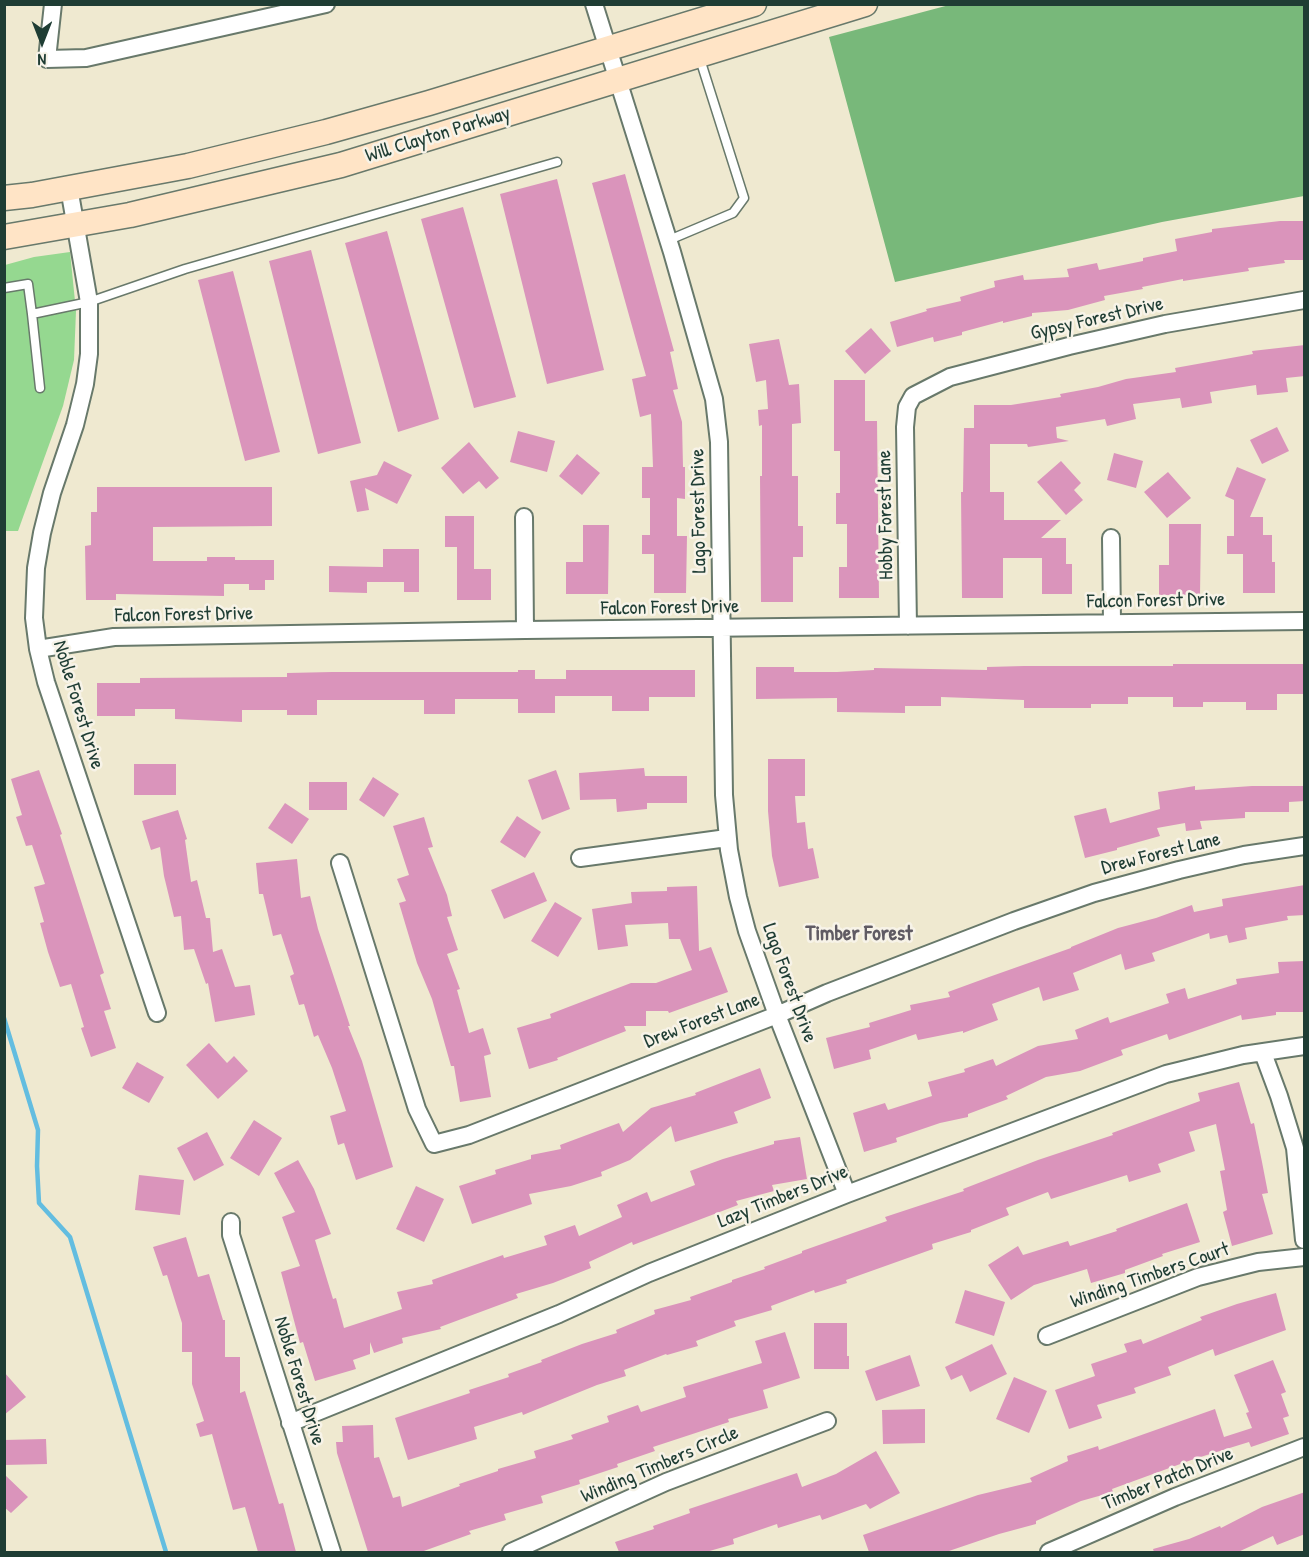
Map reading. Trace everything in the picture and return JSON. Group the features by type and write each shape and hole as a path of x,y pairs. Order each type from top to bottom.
{"main road":[{"name":"Will Clayton Parkway","path":"4,198 188,166 359,122 754,4"},
{"name":"Will Clayton Parkway","path":"4,237 190,202 370,156 865,4"},
{"path":"359,122 370,156"}],"street":[{"path":"53,4 47,59 86,58 326,4"},
{"name":"Lago Forest Drive","path":"594,4 669,240 714,399 719,442 724,795 727,838 738,897 747,931 777,1015 847,1194"},
{"name":"Noble Forest Drive","path":"69,188 89,302 89,354 85,384 75,425 52,493 42,533 36,568 34,618 46,682 157,1013"},
{"name":"Gypsy Forest Drive","path":"908,404 913,396 950,377 1165,324 1305,300"},
{"name":"Hobby Forest Lane","path":"908,404 905,427 908,626"},
{"path":"524,517 525,630"},
{"path":"1111,538 1112,622"},
{"name":"Falcon Forest Drive","path":"38,649 114,637 1305,621"},
{"path":"580,858 727,838"},
{"name":"Drew Forest Lane","path":"340,863 417,1109 434,1144 469,1135 777,1015 827,993 1014,921 1094,893 1244,855 1305,846"},
{"name":"Lazy Timbers Drive","path":"290,1423 559,1314 649,1273 847,1194 1166,1074 1209,1062 1305,1046"},
{"path":"1263,1053 1279,1096 1294,1148 1305,1240"},
{"name":"Noble Forest Drive","path":"231,1222 231,1235 332,1552"},
{"name":"Winding Timbers Court","path":"1047,1336 1198,1277 1258,1262 1305,1257"},
{"name":"Winding Timbers Circle","path":"511,1552 666,1482 827,1421"},
{"name":"Timber Patch Drive","path":"1048,1552 1175,1497 1305,1447"}],"lane":[{"path":"669,240 733,213 744,198 699,56"},
{"path":"32,314 89,302 185,269 557,162"},
{"path":"4,288 28,284 40,388"}],"green space":[{"path":"953,4 1304,5 1304,196 1162,222 895,282 829,37"},
{"path":"70,252 76,311 74,360 63,406 18,531 5,531 5,265 34,257"}],"building":[{"path":"625,174 674,351 670,352 678,389 673,390 682,422 683,467 685,467 685,499 677,498 677,536 687,536 686,593 654,593 654,554 642,554 642,535 650,535 650,498 642,498 642,467 653,467 651,414 640,417 632,379 646,376 592,183"},
{"path":"557,179 604,370 547,384 500,194"},
{"path":"463,207 516,397 474,408 421,219"},
{"path":"1280,221 1305,221 1305,260 1284,260 1285,263 1248,268 1249,271 1183,281 1183,279 1142,287 1143,289 1104,296 1105,300 1068,310 1032,313 1032,316 962,332 962,335 934,342 933,337 897,347 890,322 927,311 926,309 961,301 960,297 995,287 994,281 1023,275 1024,280 1069,277 1067,269 1097,263 1099,270 1177,251 1175,239 1212,232 1212,229"},
{"path":"387,231 439,419 398,432 345,243"},
{"path":"311,250 361,443 318,454 269,261"},
{"path":"233,271 280,452 245,461 198,280"},
{"path":"871,328 891,351 865,374 845,351"},
{"path":"779,339 789,385 799,384 801,423 792,424 792,476 798,476 798,526 803,526 803,557 793,557 793,602 761,602 762,425 759,426 758,410 768,409 766,380 756,382 749,344"},
{"path":"1305,345 1305,376 1286,378 1288,392 1257,395 1256,385 1210,392 1212,403 1182,408 1180,398 1133,404 1136,419 1107,426 1105,419 1056,427 1057,438 1069,441 1028,447 1027,444 990,444 990,492 1004,492 1004,520 1061,520 1041,538 1066,538 1066,564 1072,564 1072,594 1042,594 1042,558 1003,558 1003,598 962,598 961,492 963,492 964,428 974,428 974,405 1011,405 1061,397 1060,394 1126,379 1176,372 1175,368 1253,354 1252,351"},
{"path":"834,380 865,380 865,421 877,421 879,598 839,598 839,567 847,567 847,524 836,524 836,493 840,493 840,451 834,451"},
{"path":"1277,427 1289,451 1262,464 1250,440"},
{"path":"518,431 555,441 547,472 510,462"},
{"path":"469,442 499,478 486,489 479,481 463,494 441,468"},
{"path":"1114,453 1143,461 1136,488 1107,480"},
{"path":"577,454 600,473 582,495 559,476"},
{"path":"384,461 412,475 397,504 365,488 369,510 357,512 350,481 377,475"},
{"path":"1061,461 1081,483 1074,490 1083,500 1066,515 1037,482"},
{"path":"1237,467 1266,479 1250,517 1263,517 1263,535 1272,535 1275,593 1243,593 1243,554 1227,554 1227,536 1234,536 1234,500 1225,496"},
{"path":"1168,472 1191,498 1167,518 1144,492"},
{"path":"97,487 272,487 272,526 153,527 153,561 207,561 207,557 274,560 274,580 265,580 265,590 249,590 249,584 224,584 224,596 116,594 116,600 86,600 85,546 91,545 91,512 97,512"},
{"path":"445,516 474,516 474,569 491,569 491,600 457,600 457,547 445,547"},
{"path":"1169,524 1201,524 1200,595 1159,595 1159,565 1169,565"},
{"path":"583,525 609,525 608,594 566,594 566,562 583,562"},
{"path":"383,549 419,549 419,592 404,592 404,582 367,582 367,593 329,592 329,566 383,567"},
{"path":"1173,664 1305,664 1305,694 1277,694 1277,710 1246,710 1246,702 1203,702 1203,707 1173,707 1173,697 1128,697 1128,704 1091,704 1091,708 1024,708 1024,700 941,697 941,706 905,706 905,713 837,712 837,698 756,699 756,667 794,667 794,672 837,672 874,670 874,668 987,670 987,667 1173,666"},
{"path":"518,670 535,670 535,679 566,679 566,670 695,670 695,697 649,697 649,711 612,711 612,696 555,696 555,713 518,713 518,699 455,699 455,714 424,714 424,700 317,700 317,715 287,715 287,710 242,710 242,722 175,719 175,709 135,709 135,716 97,716 97,683 140,683 140,678 287,677 287,673 518,672"},
{"path":"768,759 805,759 805,796 795,796 797,823 805,822 808,849 813,848 819,878 779,887 772,856 768,811"},
{"path":"134,764 176,764 176,795 134,795"},
{"path":"644,768 645,776 687,776 687,803 647,803 647,809 617,812 616,799 580,800 579,773"},
{"path":"39,770 62,834 60,835 104,973 100,975 111,1009 104,1011 116,1048 91,1057 81,1028 84,1027 71,984 60,987 48,952 40,923 44,922 34,887 45,884 32,845 26,846 16,817 22,815 11,779"},
{"path":"556,770 570,809 542,820 528,780"},
{"path":"373,777 399,794 384,817 359,800"},
{"path":"309,782 347,782 347,810 309,810"},
{"path":"1195,786 1195,790 1252,786 1305,786 1305,801 1289,802 1289,812 1245,812 1245,818 1200,821 1202,829 1186,831 1185,823 1157,828 1160,836 1085,858 1074,816 1106,808 1110,823 1160,809 1158,792"},
{"path":"285,803 309,819 292,844 268,828"},
{"path":"178,810 187,839 185,840 191,882 197,880 206,918 210,918 213,952 222,949 235,987 250,985 255,1015 215,1022 208,983 206,984 194,949 184,950 181,916 174,917 160,847 151,850 142,821"},
{"path":"517,816 541,832 525,858 500,842"},
{"path":"424,817 433,847 428,848 447,895 452,916 447,917 458,950 447,954 460,989 457,990 469,1033 483,1028 491,1054 484,1056 491,1097 460,1102 454,1066 451,1066 432,999 417,963 399,903 406,901 397,879 409,875 393,826"},
{"path":"297,859 301,898 310,896 318,929 350,1026 348,1026 362,1061 393,1167 356,1180 344,1143 338,1145 330,1116 346,1111 332,1068 318,1035 314,1037 304,1004 299,1005 290,976 294,974 281,934 273,936 263,894 259,894 256,863"},
{"path":"534,872 547,901 504,919 491,890"},
{"path":"1305,885 1305,915 1287,916 1288,920 1245,928 1247,939 1229,943 1227,935 1210,939 1209,933 1152,953 1155,961 1125,970 1121,954 1073,973 1079,990 1043,1001 1039,987 992,1004 998,1020 963,1033 963,1031 918,1040 916,1034 869,1050 871,1059 834,1069 826,1038 870,1027 869,1023 911,1010 910,1005 950,997 948,992 1071,948 1118,928 1192,905 1194,912 1223,906 1222,899"},
{"path":"697,886 699,951 711,947 728,992 669,1013 668,1011 646,1011 646,1026 624,1026 626,1031 557,1058 558,1060 529,1069 517,1028 551,1018 550,1014 631,983 656,983 692,970 680,939 669,939 668,923 625,925 628,946 598,950 592,909 632,903 631,892 667,891 667,887"},
{"path":"555,902 582,918 558,957 531,941"},
{"path":"1305,961 1305,1012 1276,1012 1276,1015 1242,1020 1241,1015 1169,1040 1167,1034 1121,1050 1123,1055 1080,1071 1046,1077 1006,1096 1008,1099 968,1114 968,1117 940,1123 896,1138 897,1142 864,1152 853,1113 885,1103 888,1110 932,1096 928,1082 965,1072 964,1069 993,1059 996,1066 1038,1046 1078,1039 1075,1030 1108,1017 1110,1023 1169,1003 1166,994 1185,988 1188,999 1237,984 1236,979 1279,973 1278,962"},
{"path":"209,1043 227,1063 234,1056 248,1071 218,1099 186,1065"},
{"path":"137,1062 164,1077 149,1103 122,1088"},
{"path":"760,1068 771,1098 734,1112 738,1123 675,1142 671,1126 630,1160 601,1172 602,1176 571,1186 529,1194 532,1204 472,1224 459,1186 496,1174 495,1170 531,1159 531,1155 561,1149 560,1145 619,1123 623,1132 651,1108 696,1095 695,1093"},
{"path":"1239,1082 1251,1124 1254,1123 1268,1193 1262,1194 1273,1234 1232,1246 1223,1212 1227,1210 1220,1171 1225,1170 1216,1124 1189,1132 1195,1151 1158,1164 1161,1172 1129,1182 1127,1175 1051,1199 1048,1192 1006,1208 1009,1215 971,1230 971,1232 932,1244 933,1249 846,1280 847,1283 815,1293 814,1290 771,1306 772,1310 734,1321 736,1326 696,1341 698,1346 666,1354 624,1370 626,1376 597,1385 523,1415 522,1412 474,1427 477,1439 408,1460 395,1418 470,1393 469,1390 509,1377 508,1374 542,1362 541,1360 617,1333 616,1330 655,1314 654,1310 691,1300 690,1297 765,1269 764,1267 802,1253 802,1251 887,1221 885,1217 964,1191 963,1189 1038,1160 1113,1135 1112,1133 1200,1101 1198,1093"},
{"path":"254,1120 282,1138 259,1176 230,1158"},
{"path":"207,1132 224,1165 194,1181 177,1148"},
{"path":"800,1137 807,1179 772,1185 774,1191 736,1201 738,1205 633,1245 632,1242 589,1262 591,1268 516,1294 518,1298 440,1327 441,1329 402,1338 403,1343 374,1353 370,1342 370,1354 353,1360 356,1369 315,1381 303,1342 300,1343 281,1272 300,1266 282,1217 295,1212 274,1173 298,1160 314,1189 331,1234 315,1240 344,1328 402,1309 397,1292 433,1284 432,1280 503,1255 504,1258 547,1245 544,1236 575,1225 579,1236 622,1217 617,1205 647,1192 651,1202 695,1185 690,1171 774,1144 774,1141"},
{"path":"139,1175 184,1180 180,1215 135,1210"},
{"path":"416,1186 444,1199 424,1242 396,1229"},
{"path":"1187,1203 1200,1242 1162,1254 1163,1256 1125,1270 1125,1273 1091,1283 1087,1269 1034,1285 1011,1300 988,1265 1018,1246 1023,1255 1068,1241 1070,1246 1117,1231 1116,1229"},
{"path":"186,1237 198,1277 209,1274 223,1320 225,1320 225,1357 240,1357 240,1393 245,1391 279,1504 283,1503 296,1552 258,1552 245,1507 233,1510 212,1434 200,1437 196,1424 204,1421 192,1384 192,1352 182,1352 182,1323 167,1275 163,1276 153,1247"},
{"path":"965,1290 1005,1302 994,1336 955,1323"},
{"path":"1276,1293 1286,1330 1215,1356 1213,1349 1168,1367 1171,1375 1134,1388 1136,1393 1097,1405 1102,1418 1069,1429 1055,1390 1095,1376 1091,1364 1127,1352 1124,1344 1141,1339 1143,1344 1202,1320 1200,1317"},
{"path":"814,1323 847,1323 849,1369 814,1369"},
{"path":"785,1332 800,1378 763,1390 768,1408 728,1419 729,1422 653,1447 655,1451 579,1480 580,1484 541,1496 543,1503 504,1514 506,1520 469,1531 471,1534 421,1552 368,1552 337,1453 336,1442 343,1442 342,1426 373,1425 374,1458 379,1457 393,1498 400,1496 402,1507 498,1471 498,1469 536,1458 534,1451 573,1439 571,1435 609,1422 607,1416 638,1405 641,1412 686,1397 683,1387 762,1363 755,1341"},
{"path":"992,1344 1007,1374 970,1392 962,1375 951,1380 945,1367"},
{"path":"910,1355 920,1386 876,1401 865,1371"},
{"path":"1273,1360 1286,1392 1281,1394 1289,1416 1283,1418 1289,1434 1251,1447 1249,1442 1194,1459 1112,1489 1113,1492 1081,1501 1036,1521 1036,1524 946,1552 869,1552 863,1535 978,1495 1032,1482 1030,1478 1068,1461 1067,1456 1098,1446 1099,1450 1215,1409 1224,1437 1252,1428 1246,1413 1249,1412 1234,1375"},
{"path":"4,1372 26,1397 4,1415"},
{"path":"1014,1377 1047,1391 1029,1433 996,1419"},
{"path":"925,1409 925,1443 883,1444 882,1410"},
{"path":"46,1439 47,1464 4,1465 4,1440"},
{"path":"876,1451 900,1493 870,1509 866,1504 822,1520 820,1515 778,1528 777,1524 733,1539 734,1544 706,1552 619,1552 615,1542 654,1529 653,1526 690,1513 689,1509 797,1473 802,1487 836,1474"},
{"path":"4,1474 28,1497 11,1513 4,1507"},
{"path":"1305,1492 1305,1534 1277,1545 1273,1536 1238,1552 1154,1552 1153,1549 1189,1539 1220,1526 1221,1528 1262,1507"}],"waterway":[{"path":"4,1018 38,1130 39,1203 70,1237 166,1552"}],"district":[{"name":"Timber Forest","path":"859,934"}]}
